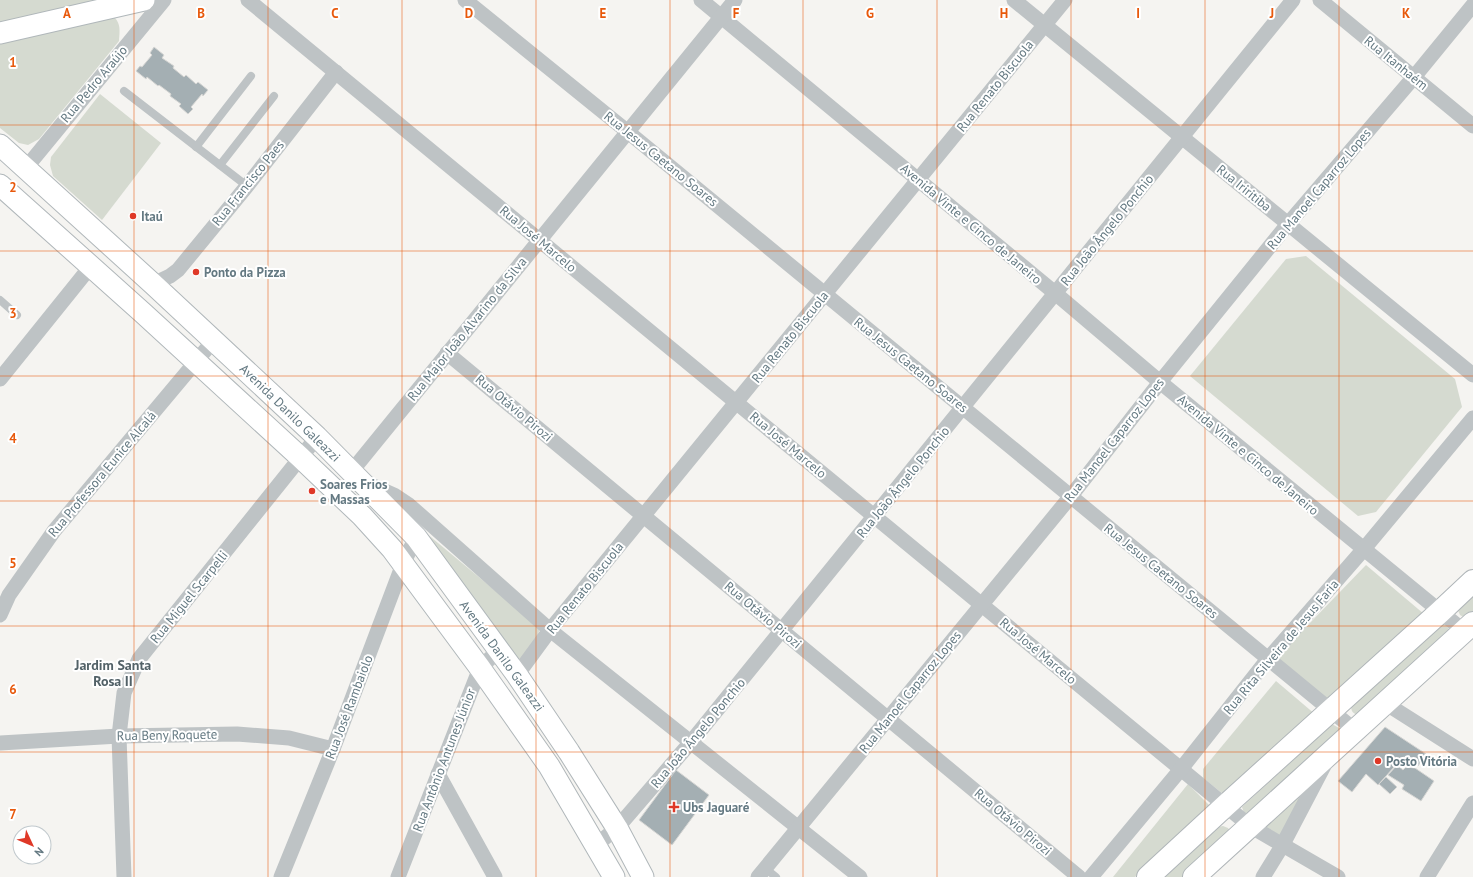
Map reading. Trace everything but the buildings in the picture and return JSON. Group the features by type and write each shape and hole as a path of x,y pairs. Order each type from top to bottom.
{"main road":[{"path":"0,33 144,0"},
{"name":"Avenida Danilo Galeazzi","path":"0,145 24,169 214,340 317,437 416,537 517,675 569,752 617,828 643,877"},
{"name":"Avenida Danilo Galeazzi","path":"0,185 300,457 362,516 392,549 480,668 549,766 614,877"},
{"path":"1148,877 1473,581"},
{"path":"1194,877 1386,704 1468,627"}],"street":[{"name":"Rua Pedro Araújo","path":"24,169 164,0"},
{"name":"Rua José Marcelo","path":"248,0 1225,806 1250,826 1282,846 1338,877"},
{"name":"Rua Jesus Caetano Soares","path":"465,0 628,132 1356,731"},
{"name":"Avenida Vinte e Cinco de Janeiro","path":"701,0 1363,550 1440,612 1468,627"},
{"name":"Rua Major João Alvarino da Silva","path":"354,475 447,353 734,0"},
{"name":"Rua Iriritiba","path":"1014,0 1473,375"},
{"name":"Rua Renato Biscuola","path":"517,675 550,630 1064,0"},
{"name":"Rua João Ângelo Ponchio","path":"596,845 617,828 691,742 1293,0"},
{"name":"Rua Itanhaém","path":"1320,0 1473,126"},
{"name":"Rua Manoel Caparroz Lopes","path":"766,874 798,828 982,605 1288,224 1414,77 1473,5"},
{"name":"Rua Francisco Paes","path":"153,284 170,276 178,270 247,186 336,72"},
{"path":"0,378 91,266"},
{"name":"Rua Professora Eunice Alcalá","path":"0,615 9,596 54,531 214,340"},
{"name":"Rua Otávio Pirozi","path":"447,353 1079,877"},
{"name":"Rua Rita Silveira de Jesus Faria","path":"1091,877 1181,769 1268,659 1363,550 1473,418"},
{"name":"Rua Miguel Scarpelli","path":"124,877 119,736 124,693 139,659 317,437"},
{"path":"354,475 394,495 409,505 550,630 860,877"},
{"name":"Rua José Rambaiolo","path":"281,877 416,537"},
{"name":"Rua Antônio Antunes Júnior","path":"398,877 480,668 499,650"},
{"path":"1386,704 1473,759"},
{"name":"Rua Beny Roquete","path":"0,743 119,736 237,734 289,738 333,749"},
{"path":"1263,877 1282,846 1330,754"},
{"path":"438,774 495,877"},
{"path":"1427,877 1473,802"}],"lane":[{"path":"196,147 251,76"},
{"path":"124,91 247,186"},
{"path":"220,165 274,96"},
{"path":"0,300 17,315"}],"shaded area":[{"path":"0,0 98,0 0,23"},
{"path":"111,14 117,20 119,26 119,41 39,139 28,145 19,143 0,128 0,40"},
{"path":"100,94 161,143 102,220 53,176 50,165 51,157"},
{"path":"1306,256 1455,379 1462,407 1376,512 1358,516 1190,376 1286,259"},
{"path":"426,533 540,628 537,638 522,661 514,659 421,535"},
{"path":"1366,565 1424,614 1330,702 1277,657"},
{"path":"1473,593 1473,614 1465,618 1460,615 1457,608"},
{"path":"1445,624 1449,629 1449,637 1358,715 1353,712 1351,704 1438,626"},
{"path":"1276,681 1316,715 1227,797 1203,778 1203,769"},
{"path":"1332,724 1339,728 1344,734 1253,816 1244,813 1242,807"},
{"path":"1188,784 1211,807 1135,877 1113,877"},
{"path":"1298,787 1307,797 1283,837 1257,823"},
{"path":"1223,826 1228,828 1231,833 1188,877 1164,877 1218,827"}],"place":[{"name":"Itaú","path":"133,216"},
{"name":"Ponto da Pizza","path":"196,272"},
{"name":"Soares Frios e Massas","path":"312,491"},
{"name":"Posto Vitória","path":"1378,761"},
{"name":"Ubs Jaguaré","path":"674,807"}],"district":[{"name":"Jardim Santa Rosa II","path":"113,674"}]}
